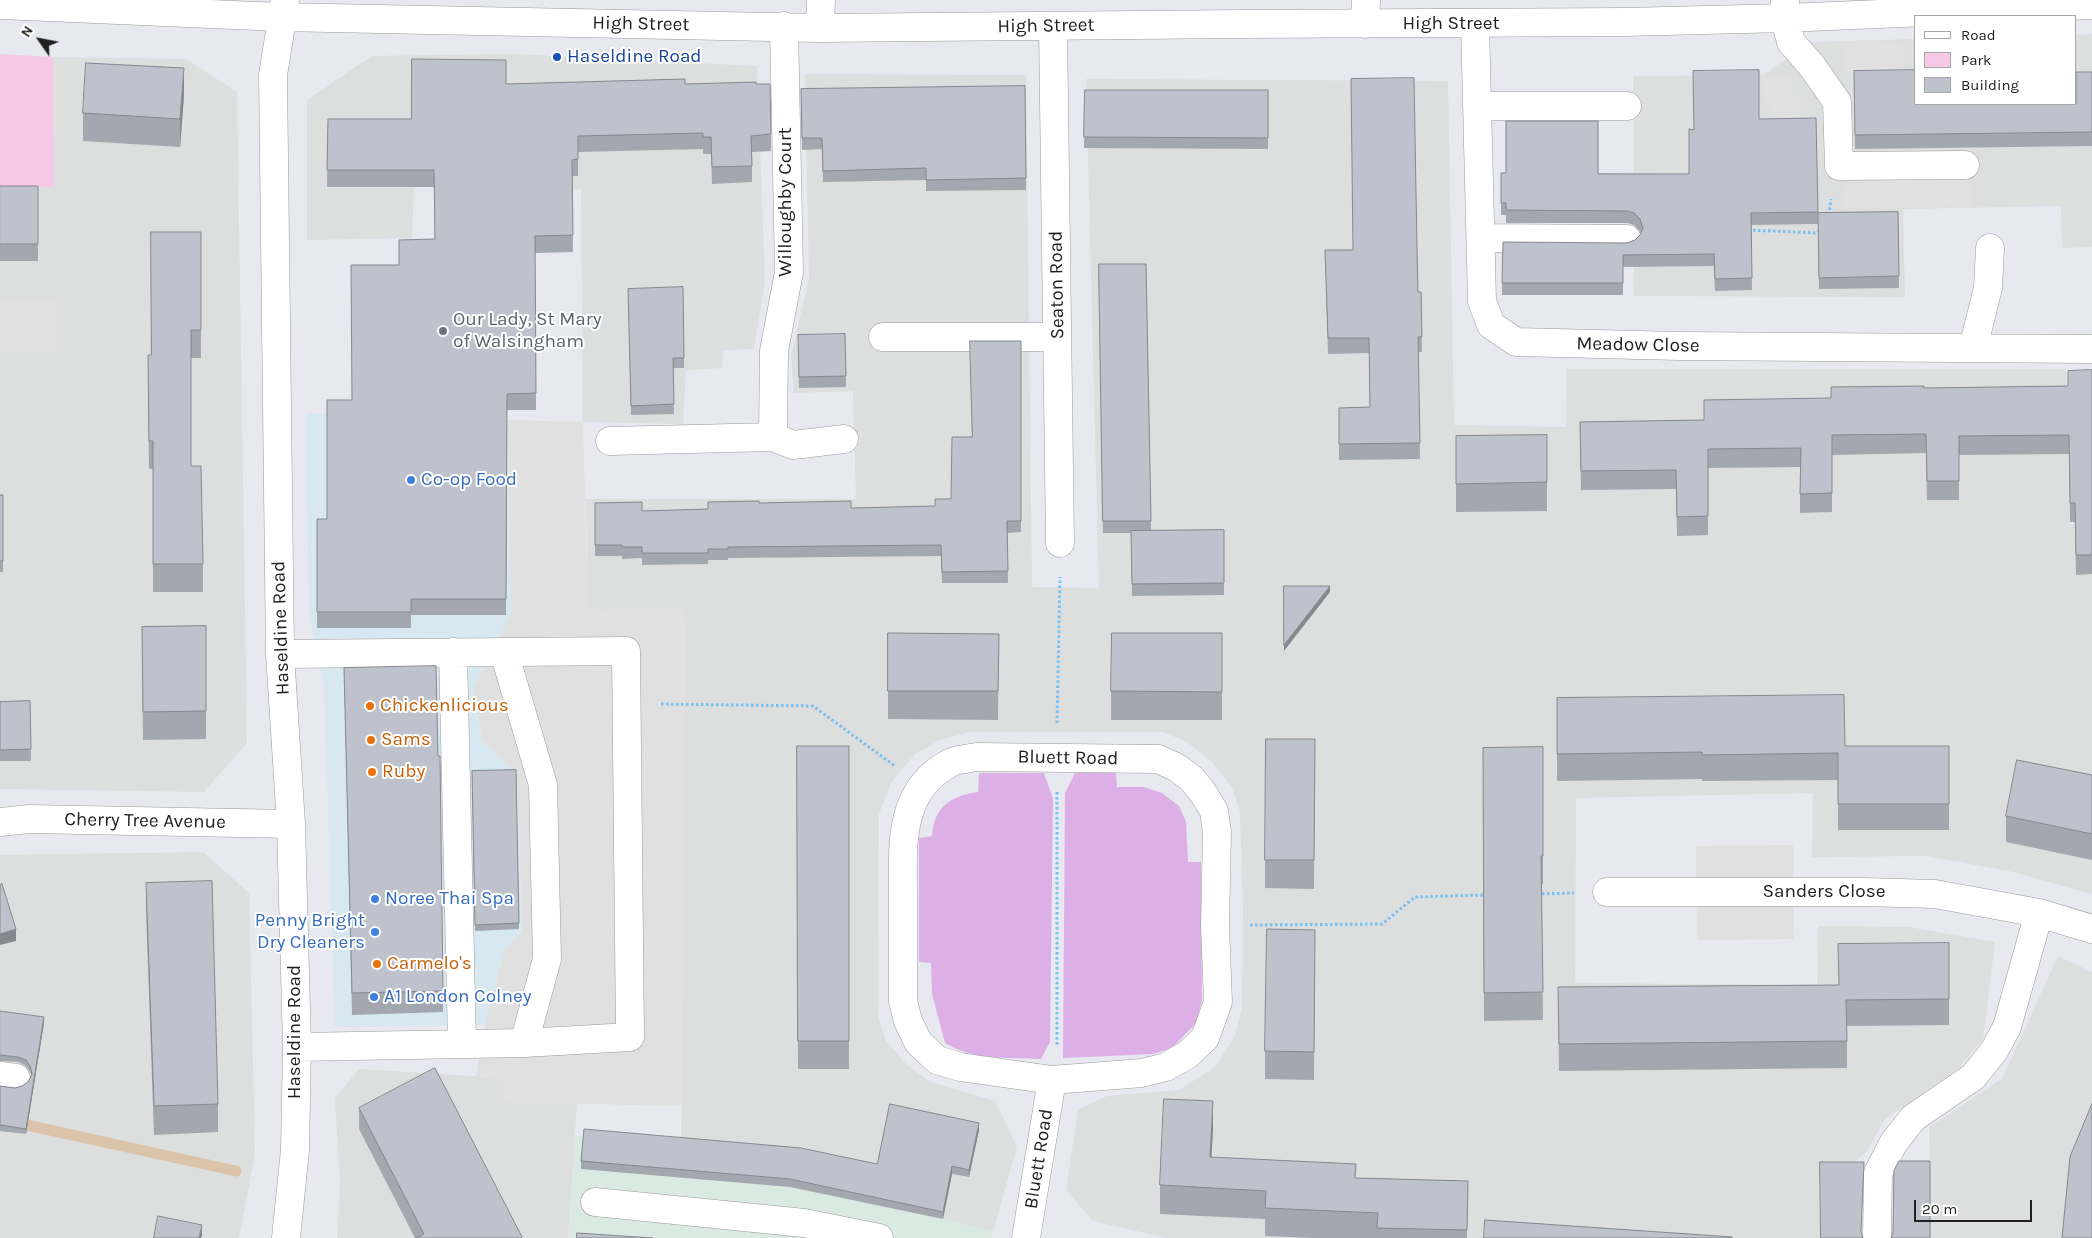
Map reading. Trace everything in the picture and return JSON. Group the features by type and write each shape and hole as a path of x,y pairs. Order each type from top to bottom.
{"street":[{"path":"820,28 821,0"},
{"name":"High Street","path":"1,4 283,9 820,28 1242,24 1366,12 1475,24 1785,9 1983,4 2092,5"},
{"name":"Haseldine Road","path":"283,9 273,76 280,654 291,824 297,1047 295,1150 286,1238"},
{"path":"1785,9 1791,42 1812,66 1837,102 1839,166 1965,165"},
{"name":"Meadow Close","path":"1475,24 1482,301 1491,325 1516,342 1670,346 2092,349"},
{"name":"Willoughby Court","path":"773,437 774,351 789,272 784,26"},
{"name":"Seaton Road","path":"1053,27 1060,544"},
{"path":"1477,106 1627,106"},
{"path":"1481,238 1627,239"},
{"path":"1973,348 1988,288 1990,248"},
{"path":"884,337 1057,337"},
{"path":"610,441 773,437 793,445 844,439"},
{"path":"280,654 626,651 630,1037 524,1043 297,1047"},
{"path":"453,652 462,1043"},
{"path":"504,652 543,785 547,960 524,1043"},
{"name":"Bluett Road","path":"976,757 1158,759 1176,767 1192,779 1214,811 1217,832 1215,925 1218,1002 1205,1038 1187,1055 1166,1067 1142,1073 1052,1080 960,1068 937,1060 918,1042 908,1021 903,1001 903,838 908,809 922,786 934,774 951,762 976,757"},
{"name":"Cherry Tree Avenue","path":"0,822 29,819 291,824"},
{"name":"Sanders Close","path":"1607,892 1863,892 1936,894 2039,913 2092,929"},
{"path":"1876,1238 1878,1173 1894,1142 1913,1118 1972,1077 1994,1051 2007,1027 2039,913"},
{"name":"Bluett Road","path":"1026,1238 1052,1080"},
{"path":"595,1202 804,1223 879,1238"}],"path":[{"path":"1829,217 1830,203 1839,166"},
{"path":"1744,230 1817,233 1823,229"},
{"path":"1052,1080 1057,1041 1057,758 1060,544"},
{"path":"626,704 812,706 922,786"},
{"path":"1530,894 1607,892"},
{"path":"1215,925 1382,924 1415,897 1492,895"}],"shaded area":[{"path":"2092,34 2092,247 2062,248 2061,206 1903,209 1905,297 1634,296 1633,76 1763,75 1811,42 1914,39 1914,105 2077,105 2077,35"},
{"path":"1845,42 1903,42 1903,71 1846,72"},
{"path":"513,54 757,66 765,281 754,349 723,350 722,368 686,370 683,424 583,422 581,189 414,187 412,238 307,240 307,100 372,56"},
{"path":"53,57 186,59 237,92 247,743 204,792 0,789 0,188 54,187"},
{"path":"805,74 1026,75 1032,587 1099,588 1086,79 1448,81 1454,425 1566,427 1567,369 2066,369 2070,524 2092,525 2092,894 2009,871 1925,856 1812,857 1813,793 1576,798 1575,983 1817,985 1818,926 1908,927 1995,942 1983,1039 1959,1068 1885,1119 1867,1151 1848,1167 1821,1238 1167,1238 1093,1221 1066,1190 1078,1110 1107,1096 1179,1090 1215,1067 1235,1036 1242,1008 1243,910 1240,812 1232,787 1212,762 1187,742 1163,732 970,732 940,740 915,754 892,781 879,814 878,1017 886,1041 908,1066 931,1082 995,1101 1017,1147 993,1232 943,1219 949,1187 681,1145 685,607 588,611 586,499 856,499 853,391 794,393 791,356 809,279"},
{"path":"1762,76 1791,76 1792,95 1799,95 1799,122 1770,123 1770,102 1763,102"},
{"path":"1972,177 1972,206 1842,208 1843,179"},
{"path":"57,300 57,353 0,353 0,301"},
{"path":"306,413 508,420 511,616 474,688 482,740 517,773 522,931 504,952 485,1025 335,1027 324,685 309,611"},
{"path":"508,420 583,422 588,611 685,606 681,1106 505,1102 504,1078 476,1076 485,1025 504,952 522,931 517,773 482,740 474,688 511,615"},
{"path":"1116,772 1117,787 1144,787 1162,793 1179,806 1186,822 1188,862 1201,862 1202,1000 1196,1023 1172,1048 1153,1054 1063,1058 1065,793 1075,773"},
{"path":"979,773 1044,773 1053,799 1050,1042 1041,1059 1003,1058 967,1053 945,1043 932,994 931,963 919,962 919,838 932,836 936,817 945,805 959,796 978,792"},
{"path":"1793,845 1794,939 1697,940 1696,846"},
{"path":"203,852 249,893 255,1154 239,1238 0,1238 0,1131 31,1103 40,1053 0,1017 0,855"},
{"path":"2058,956 2092,972 2092,1238 1930,1238 1929,1127 2002,1079"},
{"path":"359,1069 504,1078 505,1102 577,1103 568,1238 337,1238 340,1183 335,1098"},
{"path":"575,1136 784,1154 949,1186 943,1219 993,1232 991,1238 568,1238"}],"green space":[{"path":"0,54 53,57 54,187 0,188"}],"building":[{"path":"412,59 506,60 506,84 685,79 685,84 756,82 756,84 770,84 771,134 751,136 752,166 712,167 711,137 703,137 703,133 578,136 578,159 572,160 573,235 535,236 536,393 507,394 506,599 411,599 411,612 317,612 317,519 327,519 327,400 352,400 351,265 399,265 399,240 435,239 434,170 327,170 328,119 411,119"},
{"path":"86,63 184,68 180,119 83,113"},
{"path":"1759,70 1759,119 1816,118 1818,212 1751,213 1752,278 1715,279 1714,254 1623,255 1623,283 1502,283 1503,242 1627,243 1635,240 1643,228 1640,219 1634,213 1627,211 1506,210 1506,203 1501,203 1501,173 1506,173 1506,121 1598,121 1598,174 1689,174 1689,129 1694,130 1693,71"},
{"path":"1914,70 1914,105 2077,105 2077,72 2092,72 2092,132 1855,135 1854,71"},
{"path":"1414,78 1418,292 1421,292 1422,337 1418,337 1420,443 1339,444 1339,408 1370,407 1369,338 1328,338 1325,250 1353,250 1351,79"},
{"path":"1025,86 1026,178 926,180 926,168 823,171 822,138 802,138 801,89"},
{"path":"1085,90 1268,90 1268,138 1084,137"},
{"path":"0,186 38,186 38,244 0,244"},
{"path":"1898,212 1899,276 1819,278 1818,213"},
{"path":"151,232 201,232 201,330 191,330 191,466 201,466 203,564 153,564 153,441 149,441 148,355 151,355"},
{"path":"1099,264 1146,264 1151,521 1103,521"},
{"path":"683,287 684,358 673,358 674,404 631,406 628,289"},
{"path":"845,334 846,376 799,377 798,335"},
{"path":"970,341 1021,341 1021,521 1007,521 1008,571 942,572 941,545 728,547 728,549 708,549 708,553 642,553 642,547 595,545 595,503 642,502 642,511 708,509 708,502 851,501 851,508 935,506 935,499 951,499 952,437 972,437"},
{"path":"2092,370 2092,555 2076,555 2075,503 2070,503 2069,435 1959,436 1959,481 1927,481 1926,434 1832,435 1832,493 1800,494 1801,448 1708,449 1708,516 1677,517 1676,470 1581,471 1580,422 1704,420 1704,400 1831,398 1831,387 2068,386 2068,371"},
{"path":"1547,435 1547,482 1456,484 1456,436"},
{"path":"0,495 3,495 3,561 0,561"},
{"path":"1224,530 1224,583 1132,584 1131,531"},
{"path":"1284,586 1330,586 1284,645"},
{"path":"206,626 206,711 143,712 142,627"},
{"path":"888,633 999,634 998,691 888,691"},
{"path":"1112,633 1222,633 1222,692 1111,691"},
{"path":"436,666 438,756 440,756 443,991 352,993 344,668"},
{"path":"1844,695 1845,746 1949,746 1949,804 1838,804 1838,753 1702,755 1702,752 1557,754 1557,698"},
{"path":"30,701 31,749 0,750 0,702"},
{"path":"1266,739 1315,739 1314,860 1265,860"},
{"path":"797,746 849,746 849,1041 798,1041"},
{"path":"1543,747 1543,856 1541,856 1543,992 1484,993 1483,748"},
{"path":"2017,760 2092,775 2092,834 2006,816"},
{"path":"516,770 519,923 475,925 472,771"},
{"path":"212,881 218,1104 154,1106 146,883"},
{"path":"2,884 16,929 0,934 0,885"},
{"path":"1267,929 1315,930 1314,1052 1265,1051"},
{"path":"1949,943 1949,999 1846,1000 1847,1041 1559,1044 1558,987 1839,985 1838,944"},
{"path":"0,1011 44,1017 26,1129 0,1125 0,1086 15,1088 22,1086 28,1082 32,1074 26,1060 0,1055"},
{"path":"435,1068 522,1237 416,1238 424,1234 359,1108"},
{"path":"1164,1099 1213,1101 1210,1157 1356,1164 1355,1178 1468,1181 1467,1230 1377,1228 1378,1213 1265,1208 1266,1191 1160,1185"},
{"path":"890,1104 979,1123 969,1170 952,1166 943,1212 790,1179 581,1161 584,1129 801,1148 877,1164"},
{"path":"2092,1104 2092,1238 2062,1238 2070,1157"},
{"path":"1899,1161 1930,1161 1930,1238 1891,1238 1893,1233 1894,1171"},
{"path":"1820,1162 1864,1162 1861,1232 1863,1238 1821,1238"},
{"path":"158,1216 202,1225 199,1238 154,1238"},
{"path":"1485,1220 1732,1237 1732,1238 1484,1238"},
{"path":"577,1233 653,1238 577,1238"}],"waterway":[{"path":"0,1119 236,1171"}],"place":[{"name":"Haseldine Road","path":"557,57"},
{"name":"Our Lady, St Mary of Walsingham","path":"443,331"},
{"name":"Co-op Food","path":"411,480"},
{"name":"Chickenlicious","path":"370,706"},
{"name":"Sams","path":"371,740"},
{"name":"Ruby","path":"372,772"},
{"name":"Noree Thai Spa","path":"375,899"},
{"name":"Penny Bright Dry Cleaners","path":"375,932"},
{"name":"Carmelo's","path":"377,964"},
{"name":"A1 London Colney","path":"374,997"}]}
